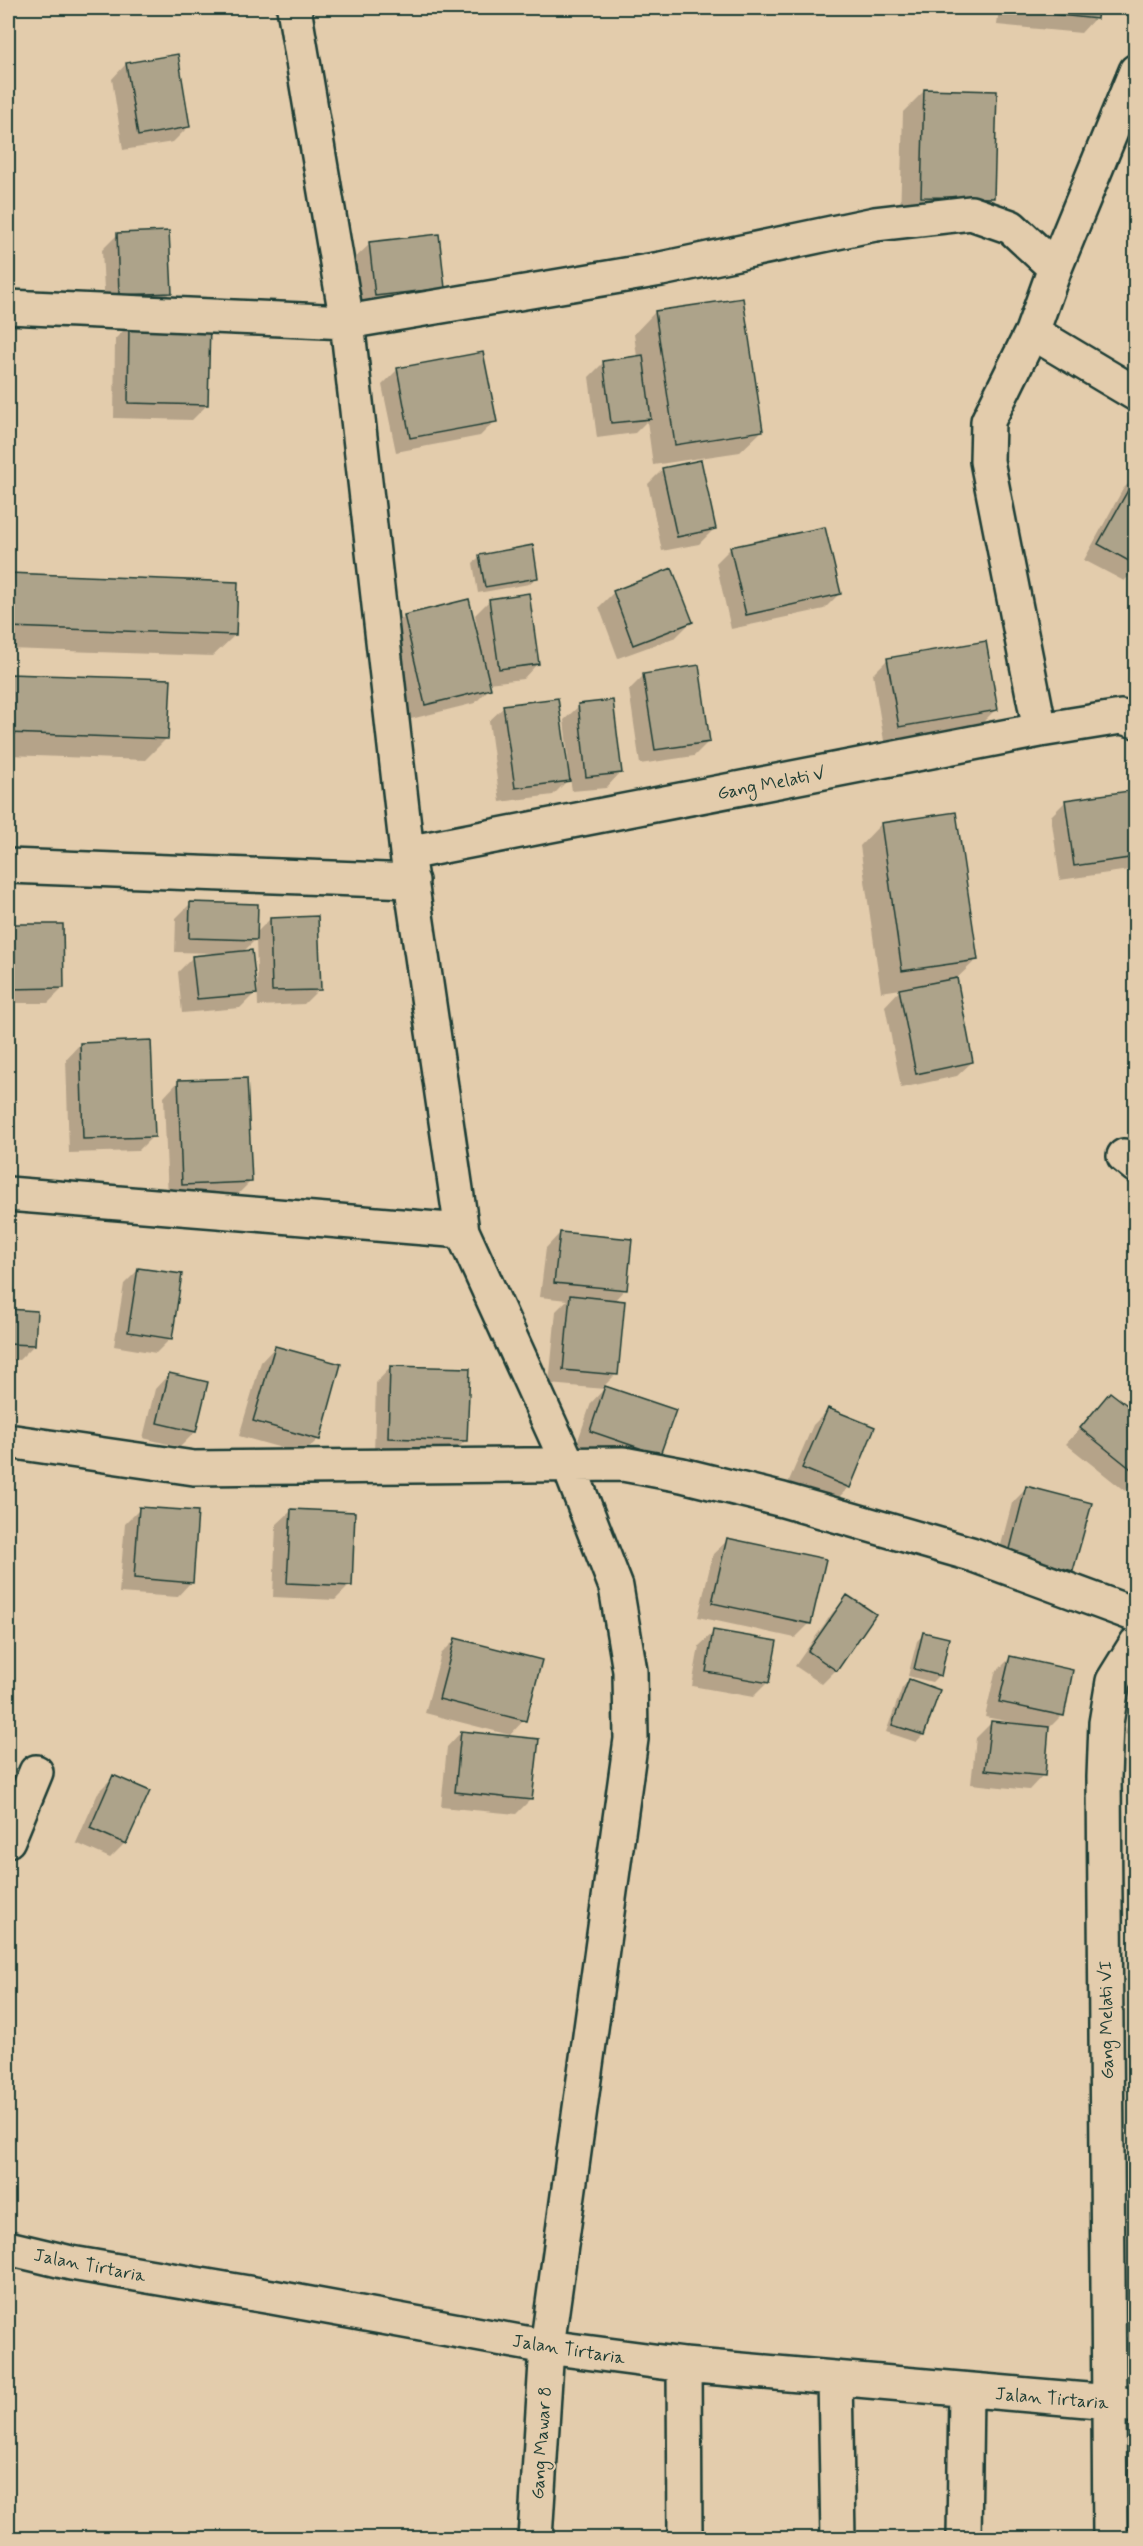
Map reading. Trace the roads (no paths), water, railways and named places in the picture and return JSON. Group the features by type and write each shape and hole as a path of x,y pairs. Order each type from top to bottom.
{"street":[{"name":"Gang Mawar 8","path":"294,8 347,322 410,867 445,1127 462,1231 569,1466 616,1587 630,1671 631,1738 547,2347 535,2538"},
{"path":"1040,730 987,461 988,421 1032,332 1055,268 1136,71"},
{"path":"8,308 347,322 661,269 875,224 971,213 1011,227 1055,268"},
{"path":"1032,332 1136,394"},
{"name":"Gang Melati V","path":"8,866 410,867 1040,730 1121,717 1136,721"},
{"path":"8,1194 462,1231"},
{"path":"8,1441 194,1468 623,1464 682,1475 783,1500 971,1554 1136,1615"},
{"name":"Gang Melati VI","path":"1110,2538 1123,2404 1104,1777 1106,1723 1113,1681 1136,1644"},
{"path":"8,1840 36,1772"},
{"name":"Jalan Tirtaria","path":"8,2248 71,2263 547,2347 684,2365 1123,2404"},
{"path":"684,2365 685,2538"},
{"path":"835,2379 838,2538"},
{"path":"963,2538 966,2391"}]}
